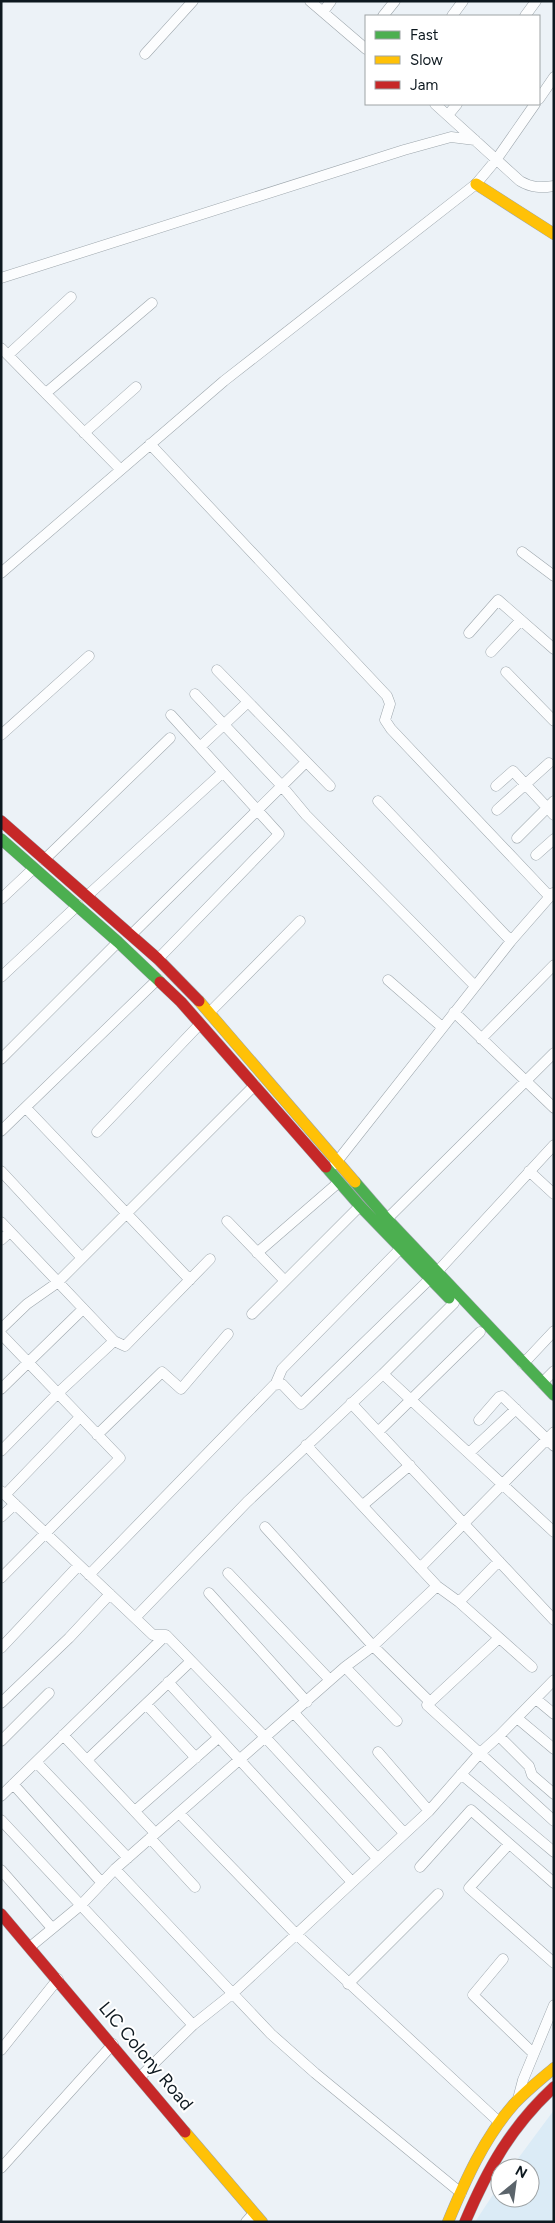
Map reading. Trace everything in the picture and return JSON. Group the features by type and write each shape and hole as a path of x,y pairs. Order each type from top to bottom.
{"main road":[{"path":"476,184 554,234"},
{"path":"1,821 158,959 210,1012 333,1166 339,1182 360,1206 401,1248 434,1275 554,1395"},
{"path":"1,838 78,905 158,979 333,1166 388,1220 434,1275 454,1303 554,1408"},
{"name":"LIC Colony Road","path":"3,1921 30,1947 140,2076 250,2217 262,2222"},
{"path":"448,2222 461,2193 499,2122 518,2100 554,2068"},
{"path":"465,2222 490,2168 507,2139 526,2114 554,2087"}],"street":[{"path":"144,54 194,1"},
{"path":"310,1 364,44"},
{"path":"323,12 331,1"},
{"path":"384,15 395,1"},
{"path":"453,15 463,1"},
{"path":"525,15 536,1"},
{"path":"540,98 554,78"},
{"path":"436,105 475,140 492,165 528,186 539,188 554,186"},
{"path":"448,115 456,105"},
{"path":"2,571 224,381 476,184 492,165 534,105"},
{"path":"1,278 404,150 450,137 475,140"},
{"path":"71,297 5,351 120,469"},
{"path":"46,393 152,303"},
{"path":"84,432 136,387"},
{"path":"150,444 387,696 390,704 385,720 391,729 552,895 511,941 333,1166"},
{"path":"522,552 554,576"},
{"path":"469,633 498,600 554,649"},
{"path":"490,652 521,620"},
{"path":"1,735 89,656"},
{"path":"217,670 330,786"},
{"path":"506,672 554,721"},
{"path":"195,694 281,785 306,815 475,986"},
{"path":"200,747 248,702"},
{"path":"158,959 279,834 171,715"},
{"path":"44,860 170,738"},
{"path":"131,936 306,762"},
{"path":"497,810 549,763"},
{"path":"496,786 512,771 552,808 517,838"},
{"path":"87,896 222,773"},
{"path":"378,801 511,941"},
{"path":"536,855 554,839"},
{"path":"1,899 34,868"},
{"path":"1,977 78,905"},
{"path":"210,1012 300,921"},
{"path":"1,1059 118,942"},
{"path":"481,1038 554,965"},
{"path":"1,1132 158,979"},
{"path":"388,980 442,1027"},
{"path":"454,1012 554,1108"},
{"path":"97,1132 200,1024"},
{"path":"388,1220 554,1053"},
{"path":"1,1329 27,1304 57,1282 256,1085"},
{"path":"26,1108 190,1280"},
{"path":"276,1383 282,1384 301,1404 434,1275 554,1145"},
{"path":"1,1171 82,1258"},
{"path":"529,1171 554,1194"},
{"path":"257,1253 339,1182"},
{"path":"252,1314 360,1206"},
{"path":"226,1221 285,1282"},
{"path":"1,1222 114,1341 125,1346 210,1259"},
{"path":"1,1240 10,1232"},
{"path":"90,1575 276,1383 282,1369 401,1248"},
{"path":"135,1618 247,1502 383,1374 454,1303"},
{"path":"1,1389 83,1309"},
{"path":"523,1364 554,1331"},
{"path":"379,1431 480,1332"},
{"path":"1,1334 120,1458 1,1578"},
{"path":"97,1435 162,1372 181,1389 228,1334"},
{"path":"1,1451 58,1393 114,1341"},
{"path":"542,1383 554,1371"},
{"path":"383,1374 554,1532"},
{"path":"420,1568 502,1485 552,1439 502,1396 479,1420"},
{"path":"351,1403 554,1620"},
{"path":"468,1453 516,1409"},
{"path":"80,1417 3,1493 153,1635 166,1635 265,1737 377,1858"},
{"path":"306,1445 437,1586 459,1602 532,1667"},
{"path":"363,1505 410,1465"},
{"path":"1,1517 15,1504"},
{"path":"265,1527 373,1646 429,1701"},
{"path":"459,1602 500,1561"},
{"path":"1,1648 79,1565"},
{"path":"228,1573 330,1680"},
{"path":"30,1947 81,1905 115,1869 345,1667 373,1646 437,1586"},
{"path":"209,1593 307,1702"},
{"path":"1,1703 69,1638 110,1594"},
{"path":"1,1796 166,1635"},
{"path":"499,1638 429,1701 428,1707 554,1821"},
{"path":"87,1760 191,1661"},
{"path":"345,1667 396,1721"},
{"path":"140,2076 193,2025 232,1994 295,1933 428,1811 479,1754 554,1680"},
{"path":"168,1682 352,1882"},
{"path":"1,1741 49,1693"},
{"path":"536,1699 554,1714"},
{"path":"146,1704 196,1758"},
{"path":"294,1713 404,1833"},
{"path":"517,1718 554,1749"},
{"path":"64,1735 135,1812 195,1887"},
{"path":"499,1736 529,1766 532,1774 554,1794"},
{"path":"135,1812 218,1738"},
{"path":"378,1752 428,1811"},
{"path":"36,1762 128,1858"},
{"path":"461,1774 554,1852"},
{"path":"13,1784 102,1883"},
{"path":"420,1867 471,1810 554,1883"},
{"path":"179,1812 295,1933 499,2122"},
{"path":"1,1820 193,2025"},
{"path":"509,1844 470,1888 554,1963"},
{"path":"115,1869 271,2034 315,2073 461,2193"},
{"path":"1,1870 52,1928"},
{"path":"348,1984 438,1894"},
{"path":"503,1959 473,1995 533,2053"},
{"path":"1,2050 58,1979"},
{"path":"518,2100 533,2053 554,2005"},
{"path":"1,2168 113,2044"}],"shaded area":[{"path":"554,2110 554,2222 475,2222 490,2199 490,2208 540,2208 540,2158 518,2158"}],"traffic: fast":[{"path":"1,839 118,942 160,982"},
{"path":"326,1167 360,1206 449,1298"},
{"path":"355,1182 387,1219 554,1395"}],"traffic: slow":[{"path":"476,184 554,234"},
{"path":"199,1001 355,1182"},
{"path":"448,2222 468,2176 493,2131 514,2104 554,2068"},
{"path":"185,2132 262,2222"}],"traffic: jam":[{"path":"1,821 158,959 199,1001"},
{"path":"160,982 181,1002 326,1167"},
{"path":"1,1914 185,2132"},
{"path":"465,2222 502,2149 525,2117 554,2087"}]}
